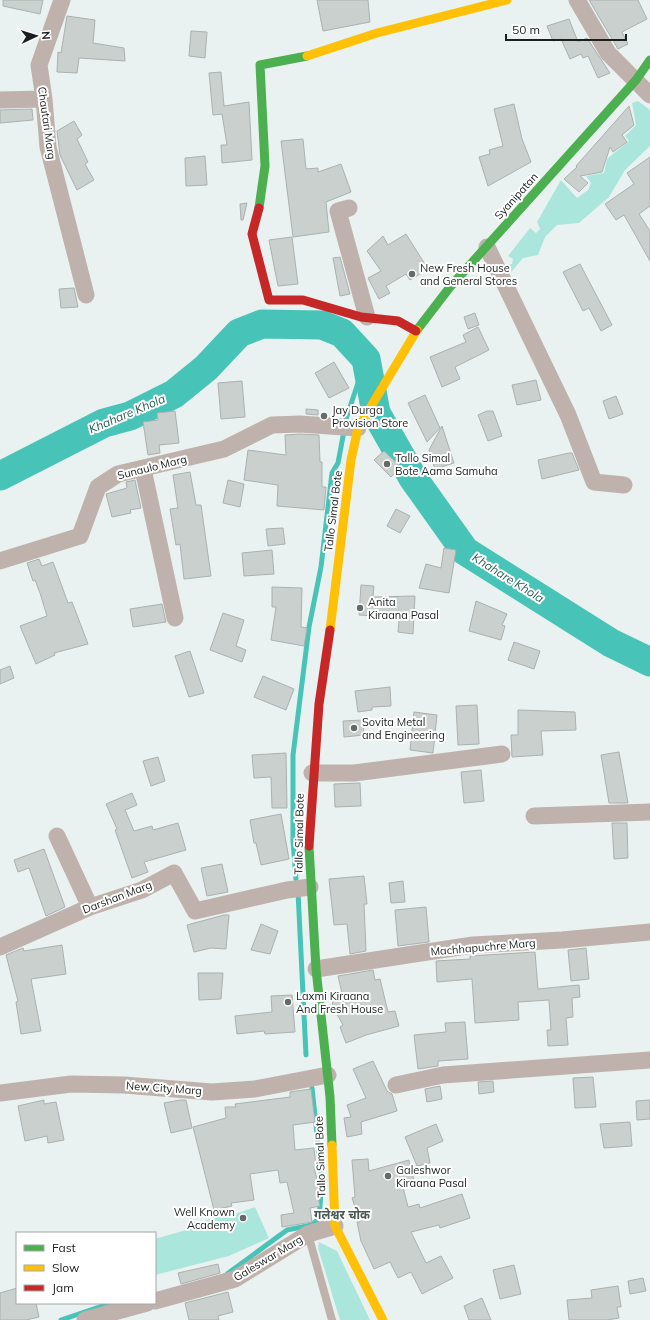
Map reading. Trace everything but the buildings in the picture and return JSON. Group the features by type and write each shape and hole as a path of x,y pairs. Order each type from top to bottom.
{"main road":[{"path":"416,331 398,320 367,317 303,300 269,300 252,234 260,204 265,166 260,65 299,58 377,33 507,0"},
{"name":"Syanipatan","path":"403,351 416,331 450,287 636,80 650,60"},
{"name":"Tallo Simal Bote","path":"383,1320 335,1226 328,1075 316,969 308,837 312,774 319,704 335,592 351,460 362,421 403,351"}],"street":[{"name":"Chautari Marg","path":"62,0 39,65 44,99 48,147 86,295"},
{"path":"577,0 608,52 650,95"},
{"path":"0,100 44,99"},
{"path":"349,208 338,211 367,317"},
{"path":"487,247 568,414 594,482 624,485"},
{"name":"Sunaulo Marg","path":"0,561 80,536 98,487 118,474 224,449 272,425 362,421"},
{"path":"143,469 175,618"},
{"path":"312,774 354,773 502,754"},
{"path":"534,816 650,812"},
{"path":"57,836 90,907"},
{"name":"Darshan Marg","path":"0,946 90,907 142,890 174,873 195,911 287,890 310,887"},
{"name":"Machhapuchre Marg","path":"316,969 474,945 562,940 650,932"},
{"path":"396,1085 443,1075 650,1060"},
{"name":"New City Marg","path":"0,1093 71,1084 131,1086 212,1092 255,1089 328,1075"},
{"name":"Galeswar Marg","path":"156,1301 235,1279 308,1234 335,1226"},
{"path":"85,1320 105,1317 144,1304"}],"lane":[{"path":"308,1234 332,1320"}],"shaded area":[{"path":"638,101 650,110 650,146 625,170 609,197 579,223 557,225 545,237 538,255 523,258 506,278 505,265 512,264 513,259 508,256 530,228 536,233 540,229 537,222 561,180 577,198 588,190 591,183 586,176 604,173 607,159 629,141 625,136 636,125 632,103"},
{"path":"255,1207 269,1238 229,1256 156,1275 156,1239 186,1230 216,1216 238,1213"},
{"path":"319,1242 337,1251 370,1320 340,1320 318,1248"}],"waterway":[{"name":"Khahare Khola","path":"0,476 104,423 130,416 174,394 206,368 239,333 262,324 322,325 342,333 366,359 376,413 413,478 465,551 611,643 650,662"},
{"path":"346,419 366,359"},
{"path":"296,879 293,841 293,755 309,627 321,567 332,473 338,463 344,431"},
{"path":"298,892 306,1055"},
{"path":"227,1274 287,1230 312,1225 319,1218 322,1181 312,1088"},
{"path":"61,1320 108,1304"}],"traffic: fast":[{"path":"259,208 265,166 260,65 307,56"},
{"path":"417,330 450,287 636,80 650,60"},
{"path":"309,846 316,969 330,1097 332,1145"}],"traffic: slow":[{"path":"307,56 377,33 507,0"},
{"path":"330,630 351,460 358,428 417,330"},
{"path":"332,1145 335,1226 383,1320"}],"traffic: jam":[{"path":"259,208 252,234 269,300 303,300 361,317 398,321 416,331"},
{"path":"309,846 319,704 330,630"}],"place":[{"name":"New Fresh House and General Stores","path":"412,274"},
{"name":"Jay Durga Provision Store","path":"324,416"},
{"name":"Tallo Simal Bote Aama Samuha","path":"387,464"},
{"name":"Anita Kiraana Pasal","path":"360,608"},
{"name":"Sovita Metal and Engineering","path":"354,728"},
{"name":"Laxmi Kiraana And Fresh House","path":"288,1002"},
{"name":"Galeshwor Kiraana Pasal","path":"388,1176"},
{"name":"Well Known Academy","path":"243,1218"}],"district":[{"name":"गलेश्वर चोक","path":"342,1215"}]}
